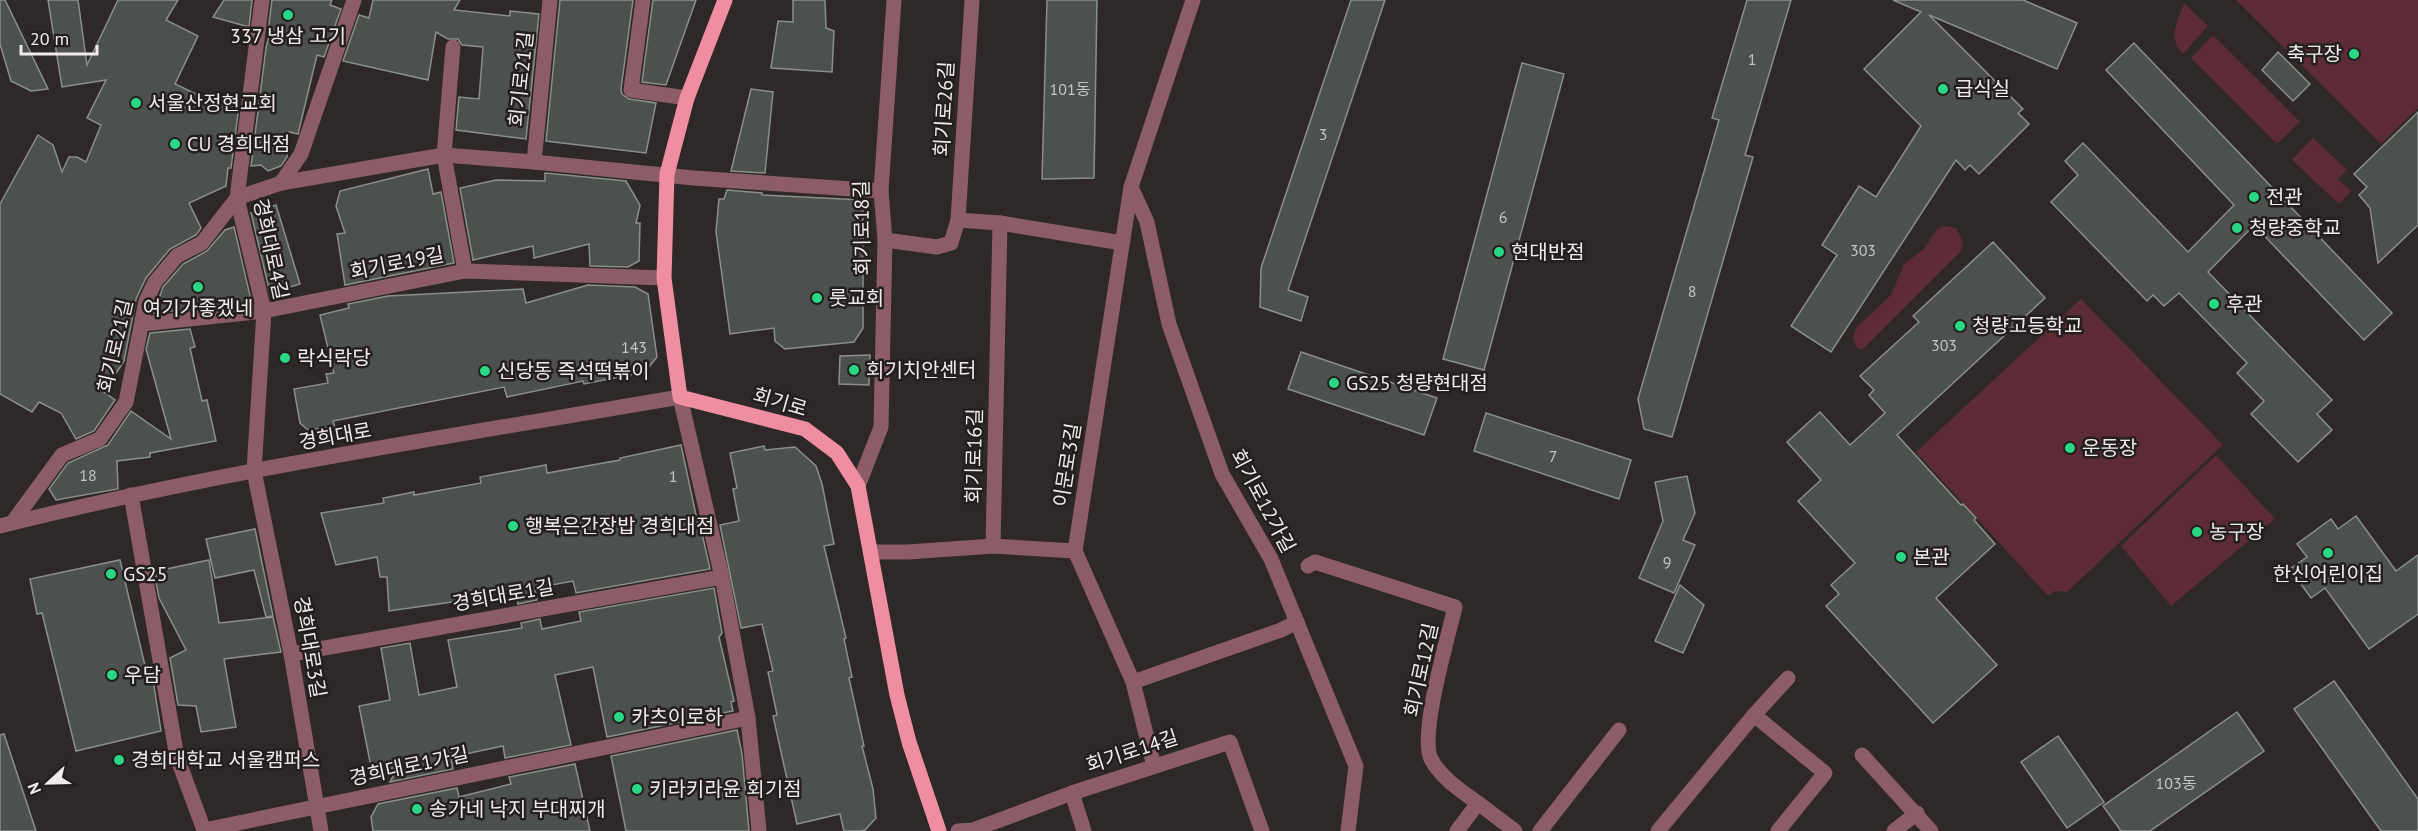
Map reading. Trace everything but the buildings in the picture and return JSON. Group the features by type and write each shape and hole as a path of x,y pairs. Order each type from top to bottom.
{"main road":[{"path":"680,397 664,278 667,174 687,98 725,0"},
{"name":"회기로","path":"680,397 805,429 837,453 858,486 897,695 909,742 939,831"}],"street":[{"name":"경희대로4길","path":"254,471 264,311 237,198 262,0"},
{"path":"281,183 301,154 354,0"},
{"name":"회기로21길","path":"534,162 550,0"},
{"path":"643,0 631,90 687,98"},
{"name":"회기로18길","path":"858,486 881,427 885,240 880,191 894,0"},
{"name":"회기로26길","path":"958,220 972,0"},
{"name":"이문로3길","path":"1075,551 1131,187 1193,0"},
{"path":"453,47 444,155 465,271"},
{"path":"237,198 281,183 444,155 694,178 880,191"},
{"name":"회기로12가길","path":"1131,187 1147,222 1169,324 1222,474 1284,579 1297,622 1356,766 1348,831"},
{"name":"회기로21길","path":"6,524 62,455 100,439 126,402 146,301 155,282 177,256 202,243 237,198"},
{"path":"885,240 937,247 951,243 958,220 1000,223 1122,243"},
{"name":"회기로16길","path":"993,546 1000,223"},
{"name":"회기로19길","path":"141,324 264,311 465,271 664,278"},
{"path":"680,397 722,577 748,718 759,831"},
{"name":"경희대로","path":"6,524 131,495 254,471 680,397"},
{"name":"경희대로3길","path":"254,471 291,654 321,831"},
{"name":"경희대로1가길","path":"131,495 177,757 204,830 748,718"},
{"path":"871,552 908,552 993,546 1075,551 1133,682 1154,766"},
{"name":"회기로12길","path":"1308,566 1315,562 1455,608 1429,716 1430,757 1452,785 1515,831"},
{"name":"경희대로1길","path":"291,654 722,577"},
{"path":"1133,682 1281,630 1297,622"},
{"path":"1658,831 1754,715 1788,678"},
{"path":"1754,715 1825,773 1778,831"},
{"path":"1540,831 1619,730"},
{"name":"회기로14길","path":"958,831 973,830 1072,793 1230,742 1262,831"},
{"path":"1862,755 1931,831"},
{"path":"1072,793 1083,831"},
{"path":"1457,831 1478,803"},
{"path":"1894,831 1917,813"}],"shaded area":[{"name":"축구장","path":"2236,0 2418,0 2418,108 2381,144"},
{"path":"2184,3 2208,26 2183,54 2178,48 2174,35"},
{"path":"2213,35 2300,122 2277,144 2191,58"},
{"path":"2313,138 2347,170 2338,179 2351,191 2339,204 2292,160"},
{"path":"1944,226 1956,228 1963,243 1962,250 1863,349 1859,349 1853,337 1857,327 1891,295 1904,264 1924,249 1937,229"},
{"name":"운동장","path":"2081,299 2223,445 2067,592 2055,591 2048,596 1916,452"},
{"name":"농구장","path":"2216,455 2275,519 2171,606 2121,546"}],"place":[{"name":"337 냉삼 고기","path":"288,15"},
{"name":"축구장","path":"2354,54"},
{"name":"급식실","path":"1943,89"},
{"name":"서울산정현교회","path":"136,103"},
{"name":"CU 경희대점","path":"175,144"},
{"name":"전관","path":"2254,197"},
{"name":"청량중학교","path":"2237,228"},
{"name":"현대반점","path":"1499,252"},
{"name":"여기가좋겠네","path":"198,287"},
{"name":"룻교회","path":"817,298"},
{"name":"후관","path":"2214,304"},
{"name":"청량고등학교","path":"1960,326"},
{"name":"락식락당","path":"285,358"},
{"name":"회기치안센터","path":"854,370"},
{"name":"신당동 즉석떡볶이","path":"485,371"},
{"name":"GS25 청량현대점","path":"1334,383"},
{"name":"운동장","path":"2070,448"},
{"name":"행복은간장밥 경희대점","path":"513,526"},
{"name":"농구장","path":"2197,532"},
{"name":"한신어린이집","path":"2328,553"},
{"name":"본관","path":"1901,557"},
{"name":"GS25","path":"111,574"},
{"name":"우담","path":"112,675"},
{"name":"카츠이로하","path":"619,717"},
{"name":"경희대학교 서울캠퍼스","path":"119,760"},
{"name":"키라키라윤 회기점","path":"637,789"},
{"name":"송가네 낙지 부대찌개","path":"417,809"}]}
